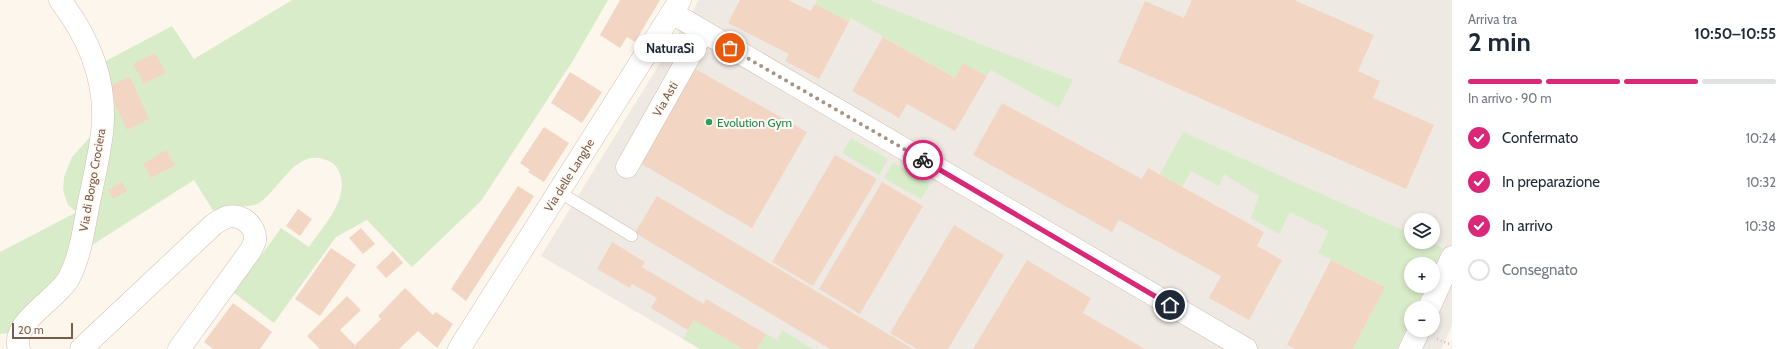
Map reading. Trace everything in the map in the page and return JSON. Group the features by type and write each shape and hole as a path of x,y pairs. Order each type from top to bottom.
{"street":[{"name":"Via di Borgo Crociera","path":"19,349 18,337 20,330 32,316 61,290 75,265 81,242 102,131 103,113 101,90 92,54 78,26 60,0"},
{"path":"676,7 703,32 1246,349"},
{"name":"Via delle Langhe","path":"459,349 676,7"},
{"name":"Via Asti","path":"627,167 703,32"},
{"path":"81,349 212,225 228,217 236,216 244,219 253,231 255,241 251,250 179,349"},
{"path":"1432,301 1452,258"},
{"path":"1410,349 1416,337"}],"lane":[{"path":"559,192 632,236"}],"shaded area":[{"path":"699,0 1452,0 1452,325 1441,349 700,349 541,256"}],"green space":[{"path":"292,0 608,0 574,59 481,201 412,267 367,220 336,237 274,323 234,293 281,228 309,247 321,231 338,204 341,194 342,184 340,174 335,166 329,161 315,158 305,160 293,168 266,197 257,204 251,206 232,205 214,212 194,180 89,247 102,63 172,26 194,59"},
{"path":"817,0 869,0 1073,80 1059,108 991,70 987,76 963,63 955,78 851,18 849,22 815,5"},
{"path":"1183,132 1404,231 1404,249 1440,249 1440,247 1443,248 1439,257 1404,257 1404,293 1423,293 1419,301 1404,301 1404,334 1397,349 1353,349 1385,287 1318,253 1329,231 1290,212 1279,234 1251,218 1259,196 1224,174 1219,186 1191,171 1182,187 1160,174"},
{"path":"91,136 84,174 77,212 68,205 63,190 64,177 72,157"},
{"path":"851,138 888,159 879,175 842,153"},
{"path":"893,162 930,184 921,199 884,178"},
{"path":"77,212 71,238 59,272 47,288 19,316 9,333 0,334 0,252"},
{"path":"694,320 743,349 700,349 683,339"},
{"path":"782,330 813,349 757,349 766,334 777,340"}],"building":[{"path":"620,0 660,0 635,42 627,37 620,48 600,35"},
{"path":"740,0 788,0 811,11 815,4 849,22 819,79 785,61 789,54 728,23"},
{"path":"1192,0 1294,0 1374,35 1358,71 1380,81 1373,98 1434,125 1406,189 1118,62 1145,1 1184,18"},
{"path":"883,37 955,78 963,63 987,76 955,131 907,104 899,118 852,91"},
{"path":"155,53 166,73 144,84 133,64"},
{"path":"692,67 807,132 752,228 638,162"},
{"path":"570,72 602,92 582,123 551,103"},
{"path":"130,77 149,119 127,130 107,87"},
{"path":"1002,103 1142,179 1148,168 1264,232 1257,246 1282,260 1249,320 1209,298 1221,276 1119,220 1112,232 973,155"},
{"path":"544,127 569,143 544,182 528,172 530,170 520,163"},
{"path":"166,150 175,165 151,178 143,164"},
{"path":"835,155 877,179 813,286 772,262"},
{"path":"122,182 127,191 113,199 108,190"},
{"path":"882,182 923,206 860,314 819,289"},
{"path":"518,186 534,196 466,301 451,289"},
{"path":"657,196 913,349 830,349 635,233"},
{"path":"298,209 312,219 300,236 286,226"},
{"path":"954,225 1004,255 948,349 917,349 890,333"},
{"path":"361,228 375,244 363,254 349,238"},
{"path":"612,242 645,262 642,267 704,304 706,299 766,334 757,349 743,349 694,320 688,330 651,308 657,298 632,284 630,288 597,269"},
{"path":"331,248 356,265 320,316 295,299"},
{"path":"393,251 403,263 386,278 376,267"},
{"path":"1027,260 1091,298 1083,313 1145,349 973,349"},
{"path":"1331,260 1385,287 1353,349 1295,349 1287,345"},
{"path":"405,288 433,315 436,312 453,324 437,348 418,331 399,349 320,349 307,336 347,296 361,310 340,330 355,345 381,319 378,316"},
{"path":"233,303 272,332 260,349 213,349 204,342"}],"way so far":[{"path":"730,48 923,160"}],"place":[{"name":"NaturaSì","path":"730,48"},
{"name":"Evolution Gym","path":"709,122"}],"route":[{"path":"923,160 1170,305"}]}
